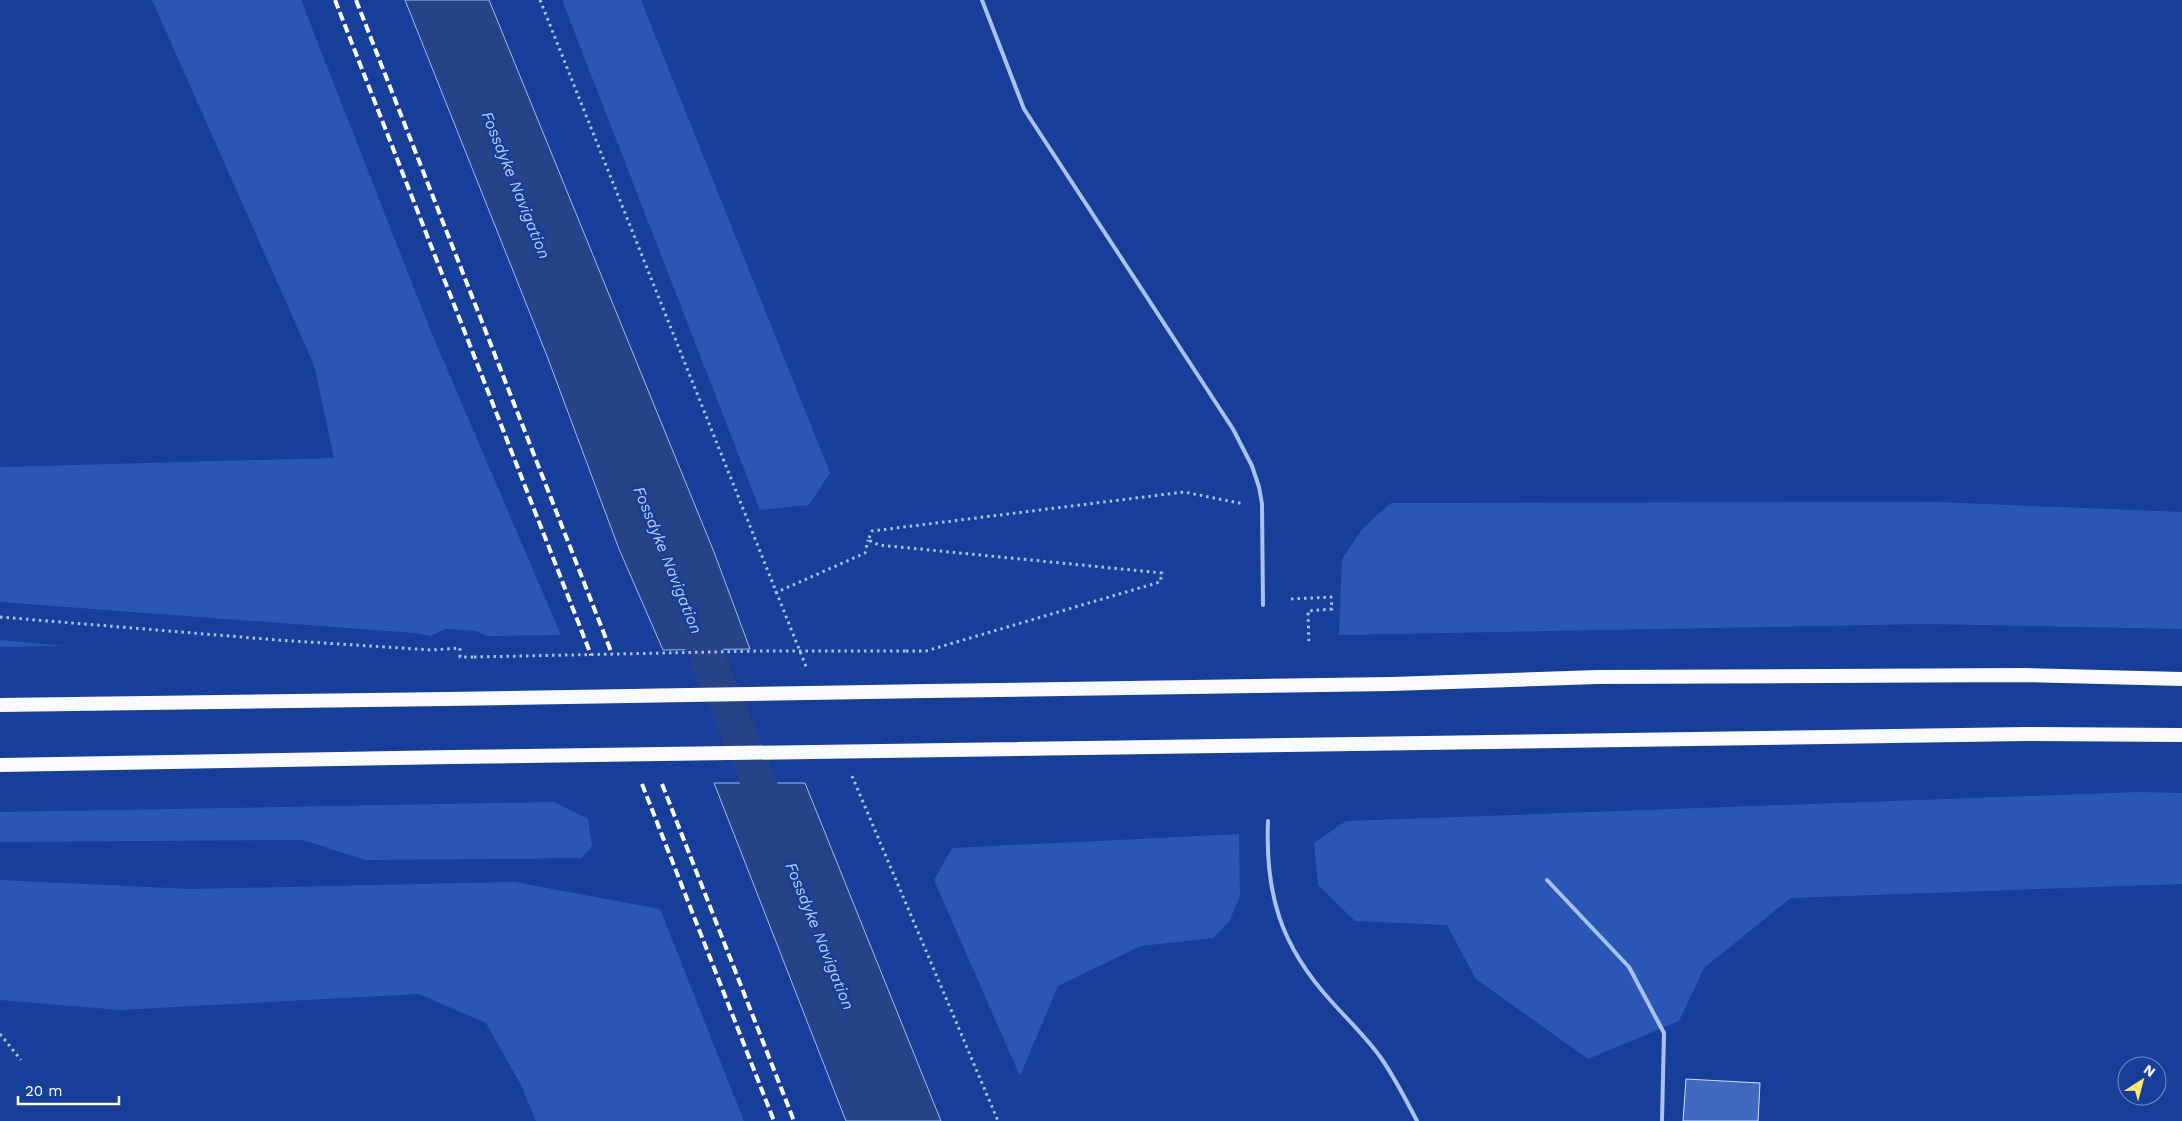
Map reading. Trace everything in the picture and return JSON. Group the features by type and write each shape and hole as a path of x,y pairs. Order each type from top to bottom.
{"highway":[{"path":"0,705 1381,684 1607,677 2024,675 2182,679"},
{"path":"0,765 2027,734 2182,735"}],"lane":[{"path":"982,0 1024,109 1233,429 1252,466 1259,486 1262,504 1263,605"},
{"path":"1268,821 1267,846 1275,908 1291,949 1305,970 1382,1059 1417,1121"},
{"path":"1547,880 1629,967 1664,1033 1662,1121"}],"path":[{"path":"540,0 775,592 810,674"},
{"path":"775,592 865,554 872,531 1184,492 1244,504 1262,504"},
{"path":"0,617 277,640 432,650 460,648 460,657 760,651 926,652 1160,582 1162,573 879,545 868,540"},
{"path":"1291,599 1331,597 1332,609 1308,611 1309,644"},
{"path":"852,775 998,1121"},
{"path":"0,1034 21,1060"}],"shaded area":[{"path":"152,0 301,0 430,329 561,635 487,636 476,631 446,629 431,636 414,633 0,602 0,467 334,458 314,365"},
{"path":"562,0 641,0 830,473 809,505 760,510"},
{"path":"1937,502 2182,512 2182,629 1925,624 1339,635 1342,559 1363,528 1391,503"},
{"path":"0,640 65,646 0,647"},
{"path":"2138,792 2182,793 2182,884 1791,898 1704,968 1679,1021 1588,1059 1476,979 1447,925 1355,921 1318,885 1314,843 1346,821"},
{"path":"554,802 588,819 592,846 582,858 365,860 303,840 0,842 0,812"},
{"path":"1239,834 1240,896 1229,922 1213,938 1141,946 1058,986 1020,1076 934,880 952,848"},
{"path":"0,880 191,889 515,882 660,909 744,1121 536,1121 522,1087 486,1023 419,994 120,1010 0,1000"}],"water":[{"path":"405,0 489,0 714,552 750,649 663,650 619,549 547,356"},
{"path":"714,783 805,783 941,1121 846,1121"}],"building":[{"path":"1686,1079 1760,1083 1758,1121 1683,1121"}],"waterway":[{"name":"Fossdyke Navigation","path":"686,605 777,828"}],"railway":[{"path":"335,0 591,655"},
{"path":"356,0 612,654"},
{"path":"642,784 774,1121"},
{"path":"662,784 794,1121"}]}
